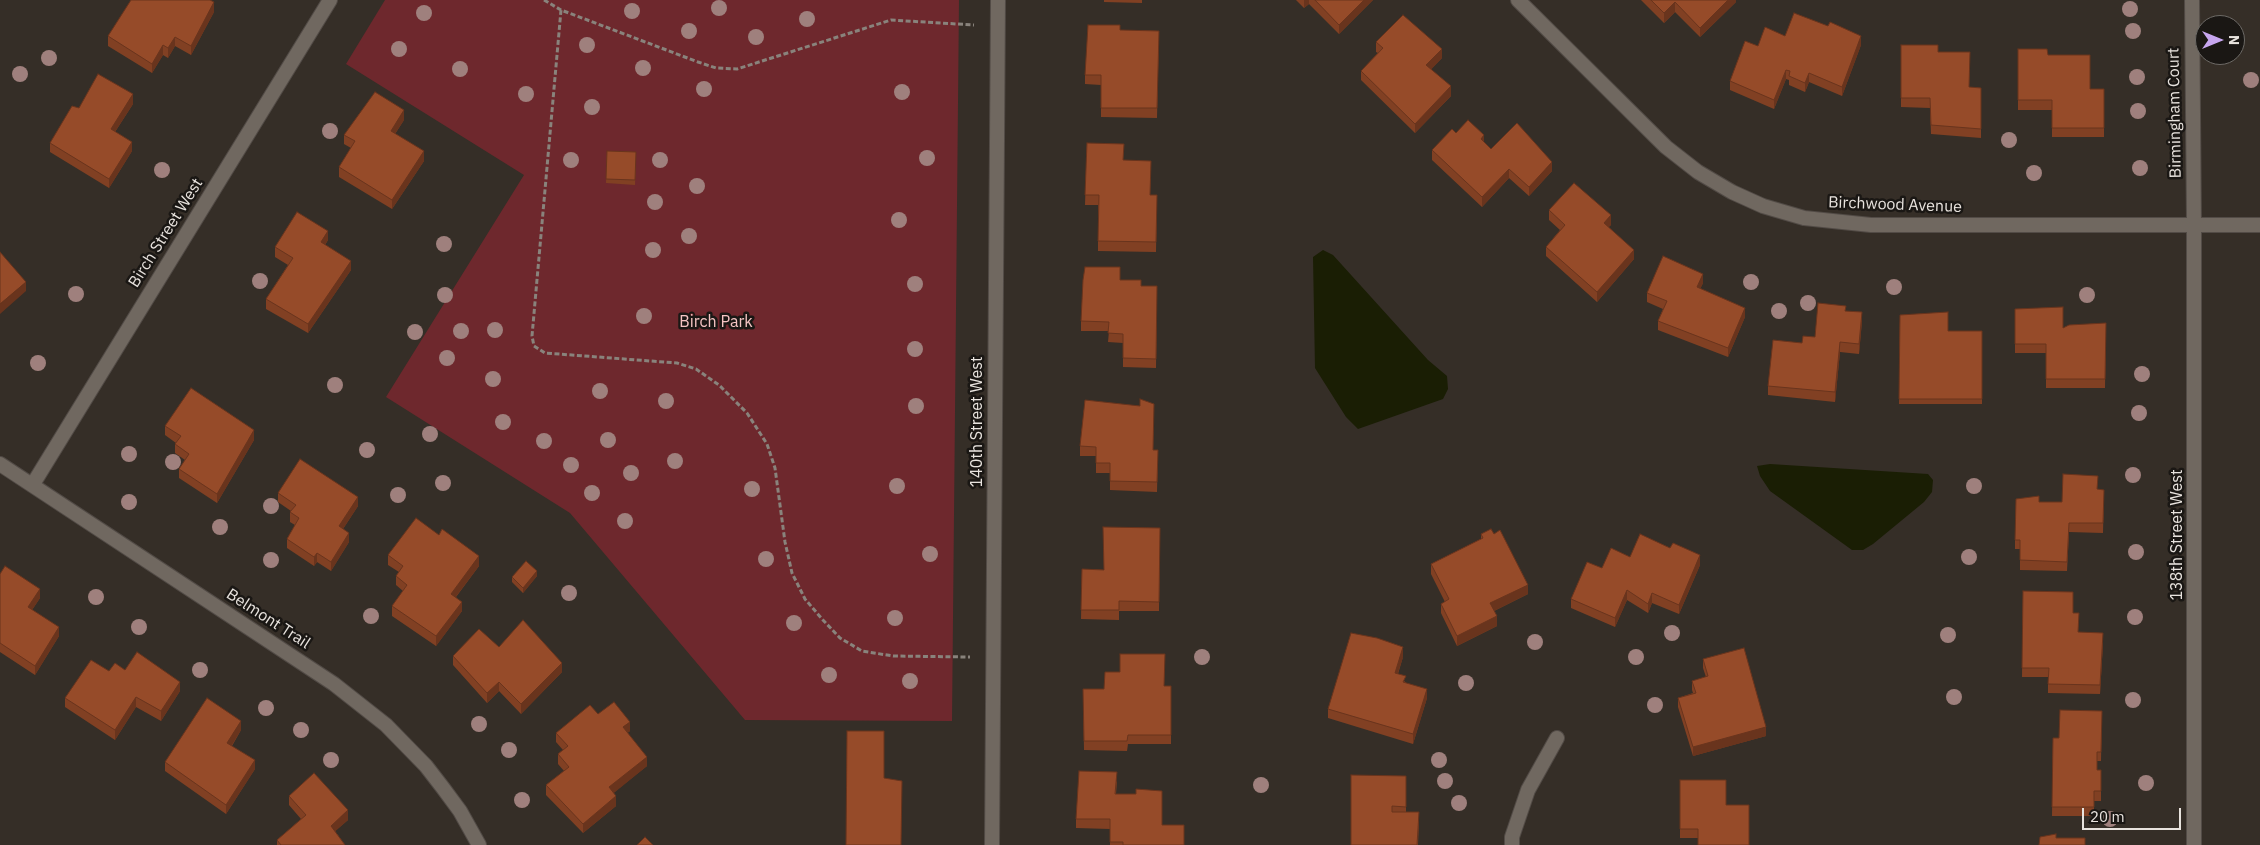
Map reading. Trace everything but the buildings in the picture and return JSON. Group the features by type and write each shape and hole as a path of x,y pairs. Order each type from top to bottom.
{"street":[{"name":"Birch Street West","path":"33,484 330,0"},
{"name":"140th Street West","path":"992,845 998,0"},
{"name":"Birchwood Avenue","path":"1518,0 1666,147 1698,172 1732,192 1763,206 1804,218 1871,226 2260,225"},
{"name":"Birmingham Court","path":"2192,0 2194,225"},
{"name":"138th Street West","path":"2194,225 2194,845"},
{"name":"Belmont Trail","path":"0,464 334,684 386,725 426,766 460,811 479,845"},
{"path":"1512,845 1512,836 1528,790 1557,738"}],"path":[{"path":"544,0 561,10 698,62 716,68 737,70 891,20 997,26"},
{"path":"561,10 532,336 534,346 545,353 677,363 696,369 719,385 747,413 767,444 775,468 785,542 792,572 805,599 840,638 862,650 893,656 993,658"}],"green space":[{"name":"Birch Park","path":"385,0 959,0 952,721 745,720 570,513 386,397 524,175 346,64"}],"shaded area":[{"path":"1323,250 1333,255 1428,360 1447,376 1448,389 1443,399 1358,429 1346,417 1315,368 1313,257"},
{"path":"1770,464 1928,474 1933,480 1932,492 1924,502 1873,544 1863,550 1852,550 1770,491 1760,476 1757,466"}]}
